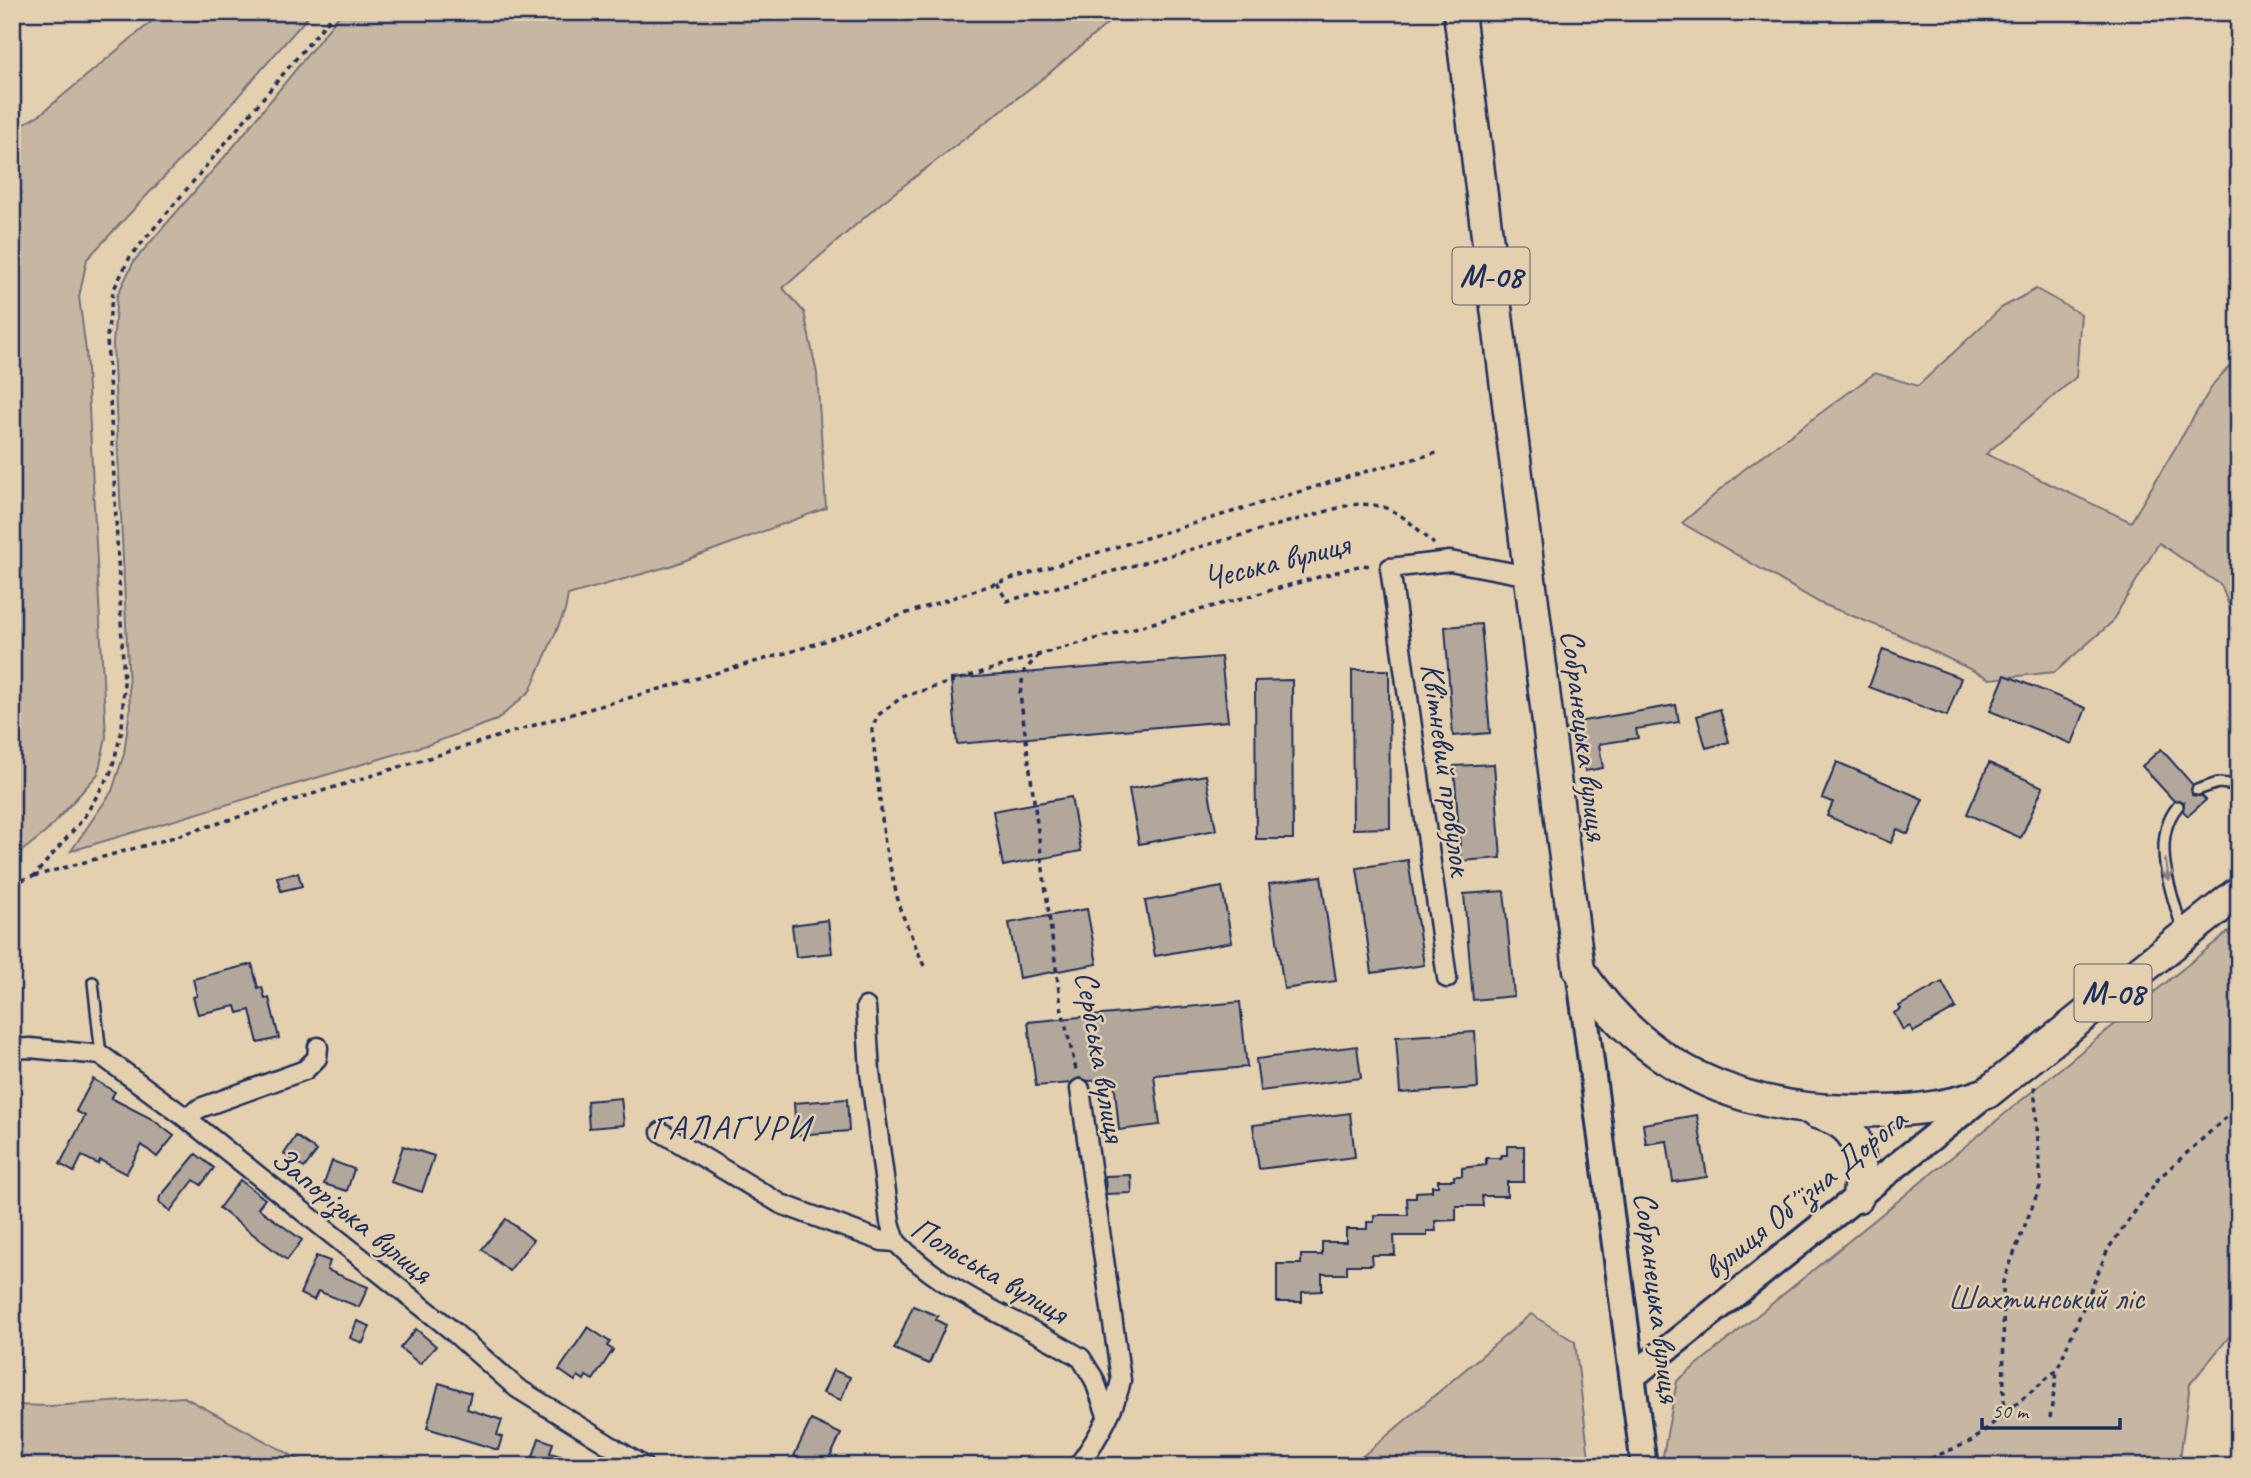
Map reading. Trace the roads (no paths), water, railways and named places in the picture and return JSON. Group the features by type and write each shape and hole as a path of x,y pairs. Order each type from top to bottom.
{"highway":[{"name":"Собранецька вулиця","path":"1459,12 1579,970"},
{"name":"вулиця Обʼїзна Дорога","path":"1579,970 1601,1003 1629,1032 1663,1058 1720,1089 1769,1104 1798,1109 1885,1112 1927,1109 1958,1104 1987,1093 2239,892"},
{"path":"1798,1109 1840,1121 1855,1138 1861,1157 1858,1197"}],"main road":[{"name":"Собранецька вулиця","path":"1579,970 1644,1466"},
{"name":"вулиця Обʼїзна Дорога","path":"1633,1376 1987,1093"}],"street":[{"name":"Чеська вулиця","path":"1390,568 1450,561 1529,576"},
{"name":"Квітневий провулок","path":"1390,568 1447,978"},
{"path":"866,1007 872,1085 890,1222 896,1242"},
{"path":"186,1118 200,1108 305,1070 317,1058 318,1047"},
{"path":"12,1049 30,1048 101,1055"},
{"name":"Запорізька вулиця","path":"101,1055 186,1118 449,1328 517,1388 643,1466"},
{"name":"Сербська вулиця","path":"1078,1466 1118,1397 1121,1380 1080,1089"},
{"name":"Польська вулиця","path":"661,1132 781,1204 882,1241 896,1242 910,1257 949,1286 1081,1358 1094,1380 1107,1415"}],"lane":[{"path":"2197,790 2218,783 2239,785"},
{"path":"2178,806 2166,828 2164,851 2170,889 2184,936"},
{"path":"93,982 101,1055"}],"district":[{"name":"ГАЛАГУРИ","path":"731,1127"}],"park label":[{"name":"Шахтинський ліс","path":"2046,1297"}]}
